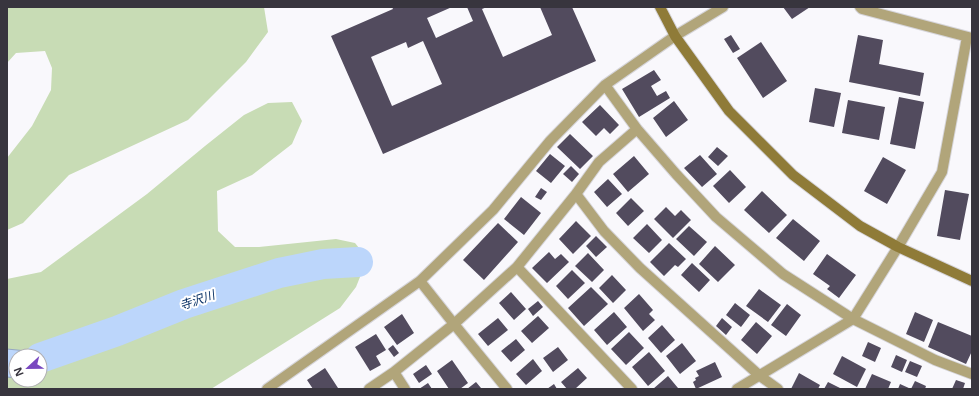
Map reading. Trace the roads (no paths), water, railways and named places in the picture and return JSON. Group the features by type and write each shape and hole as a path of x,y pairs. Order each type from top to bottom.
{"street":[{"path":"660,7 675,36 729,111 793,175 860,226 898,247 972,281"},
{"path":"267,389 420,281 493,210 550,142 605,85 675,36 722,7"},
{"path":"737,389 853,319 898,247 942,172 970,37 862,9 860,7"},
{"path":"605,85 637,129 716,217 783,274 853,319 935,360 972,374"},
{"path":"368,389 394,372 454,324 517,266 576,194 599,162 637,129"},
{"path":"576,194 604,232 640,268 760,376 778,389"},
{"path":"517,266 632,389"},
{"path":"420,281 507,389"},
{"path":"394,372 405,389"}],"water":[{"path":"7,349 8,377 7,377"}],"waterway":[{"name":"寺沢川","path":"48,355 117,331 184,304 279,273 323,264 358,262"}]}
